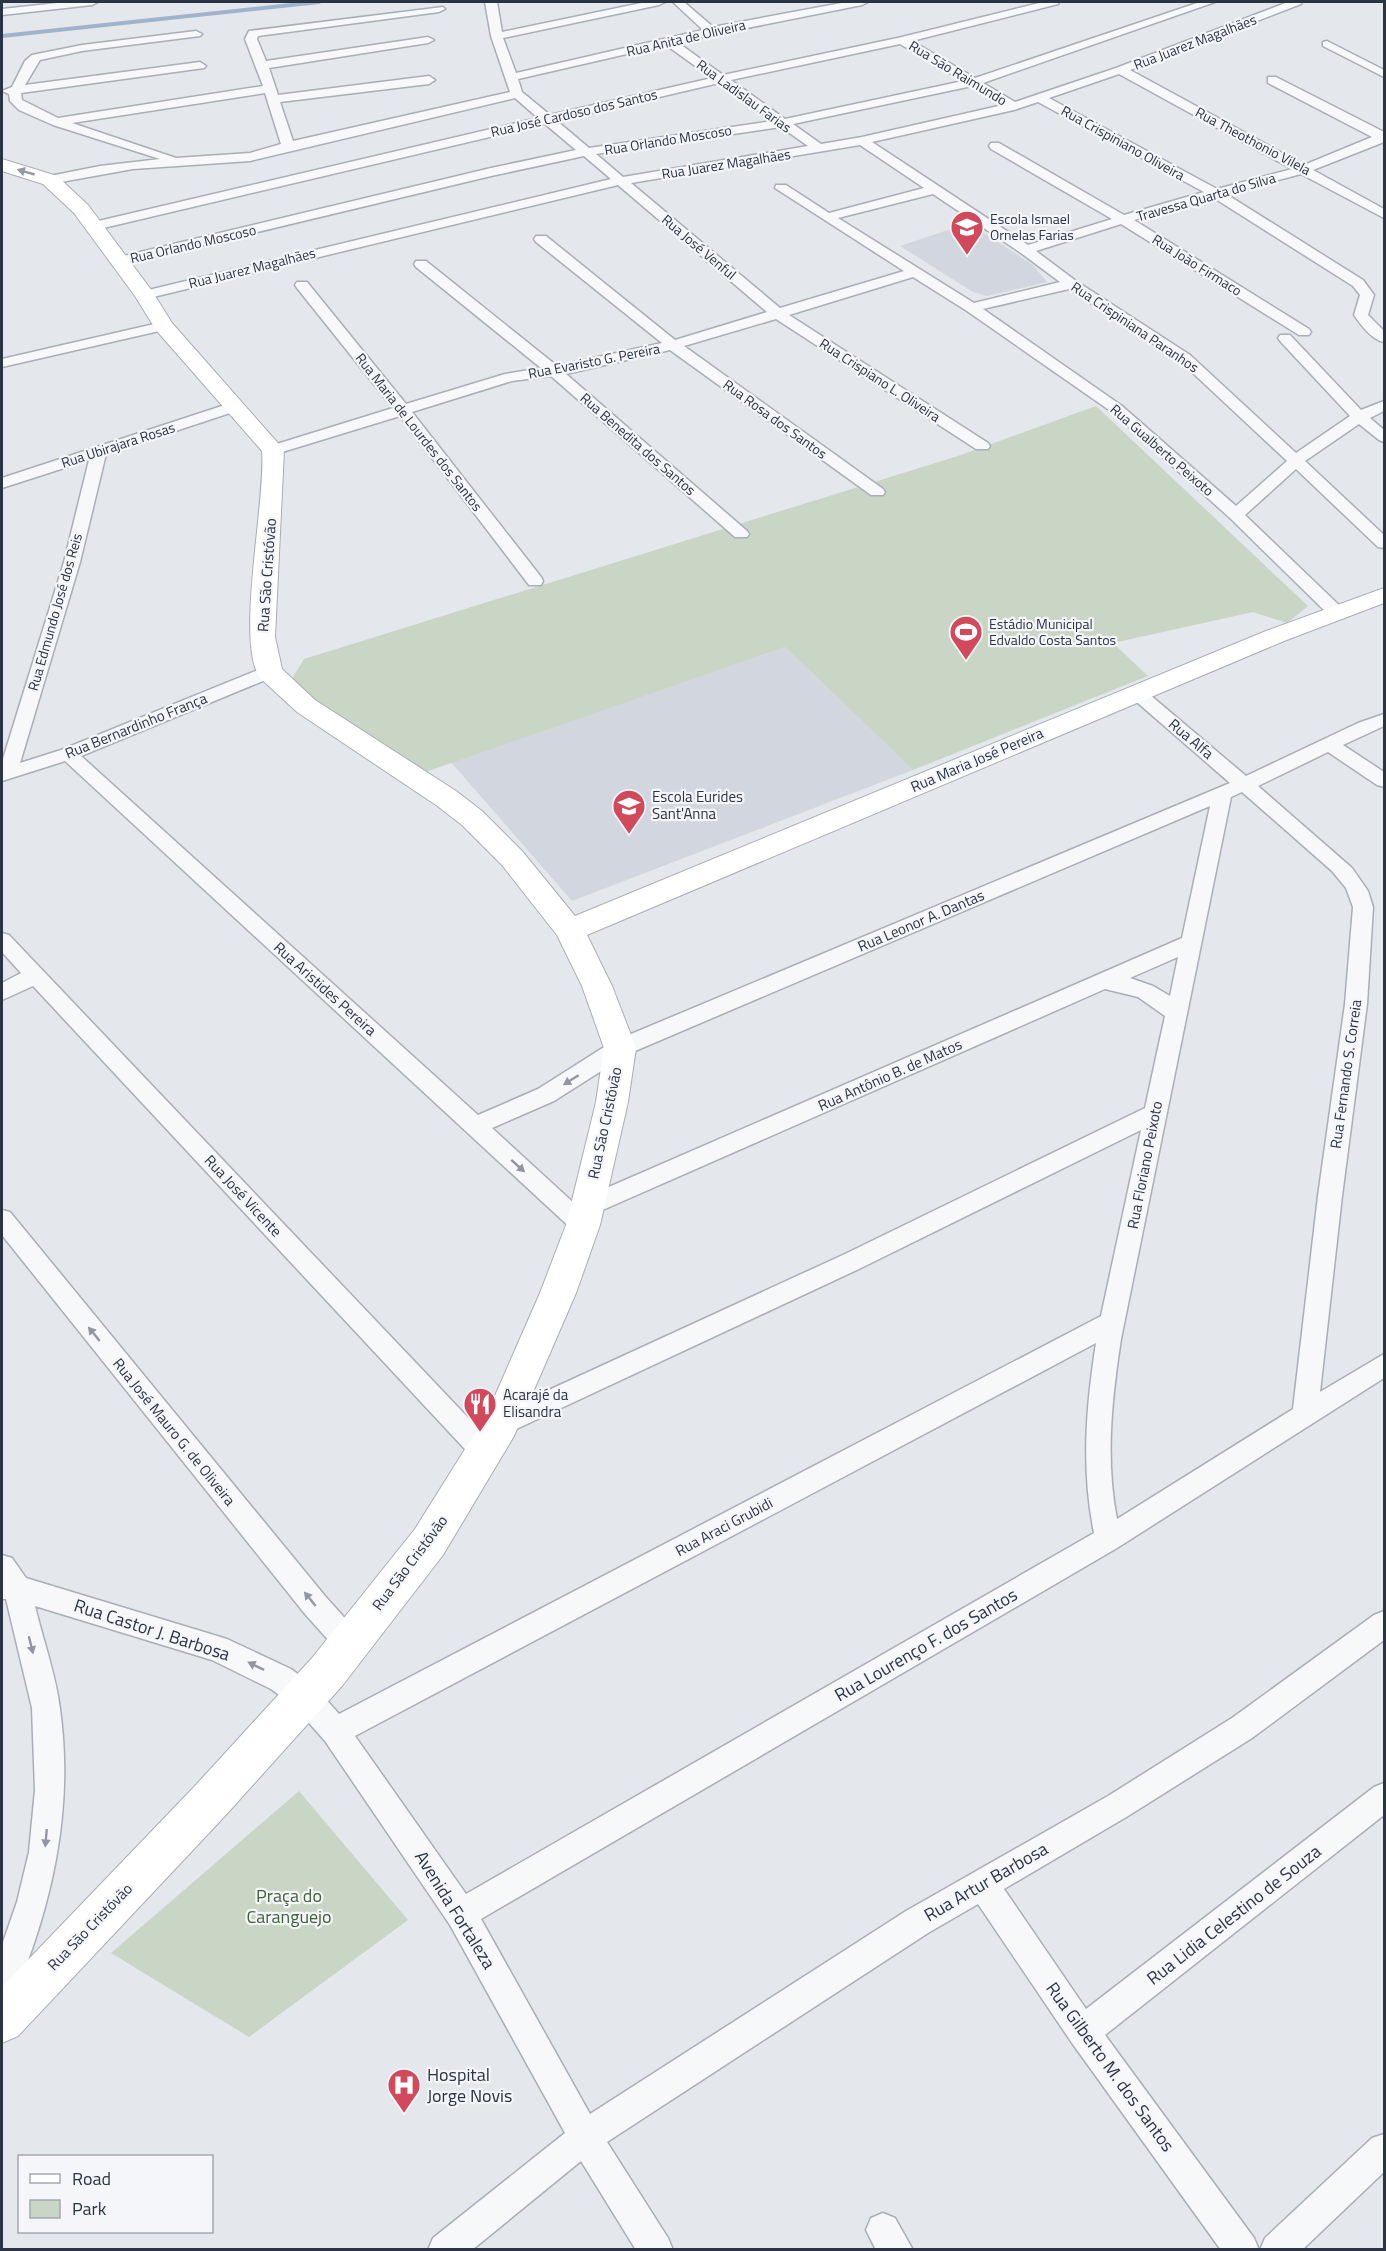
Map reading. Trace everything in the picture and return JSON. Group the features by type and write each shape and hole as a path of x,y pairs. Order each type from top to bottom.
{"main road":[{"path":"2,165 50,180 88,218 145,295 163,326 273,450"},
{"path":"26,192 46,188 50,180"},
{"path":"2,184 88,218"},
{"name":"Rua São Cristóvão","path":"2,2020 305,1697 429,1542 501,1425 558,1293 585,1216 612,1102 620,1048 597,986 570,930 500,844 472,818 437,792 314,712 269,672 262,636 271,529 273,450"},
{"name":"Rua Maria José Pereira","path":"570,930 1137,693 1336,612 1384,595"}],"street":[{"path":"2,12 92,2"},
{"path":"50,180 89,170 238,158 271,153 288,146 517,94 497,36 491,2"},
{"path":"497,36 659,2"},
{"path":"678,2 711,31"},
{"name":"Rua Anita de Oliveira","path":"512,77 711,31 862,2"},
{"name":"Rua José Cardoso dos Santos","path":"88,218 296,180 721,79 902,40 1054,2"},
{"name":"Rua Orlando Moscoso","path":"120,261 451,181 587,152 782,123 974,82 1209,2"},
{"name":"Rua Juarez Magalhães","path":"145,295 472,215 620,182 862,141 1042,99 1274,13 1297,2"},
{"path":"288,146 262,65 251,39 253,33 439,9"},
{"path":"180,161 57,122 23,107 16,101 15,93 31,61 36,57 82,48 196,34"},
{"path":"262,65 428,40"},
{"name":"Rua São Raimundo","path":"902,40 1014,106"},
{"name":"Rua Ladislau Farias","path":"669,42 820,149"},
{"path":"1327,44 1384,74"},
{"path":"2,91 200,66"},
{"name":"Rua Theothonio Vilela","path":"1120,70 1384,214"},
{"path":"57,122 271,94 429,80"},
{"path":"1272,80 1384,137"},
{"name":"Rua José Venful","path":"517,94 777,313"},
{"name":"Rua Crispiniano Oliveira","path":"1042,99 1215,193 1358,283 1367,296 1361,311 1364,320 1384,338"},
{"name":"Travessa Quarta do Silva","path":"1026,250 1215,193 1305,169 1384,137"},
{"name":"Rua Crispiniana Paranhos","path":"862,141 1026,250 1071,284 1185,358 1384,543"},
{"name":"Rua João Firmaco","path":"995,146 1124,220 1304,332"},
{"path":"271,153 296,180"},
{"path":"781,188 972,308 1071,284"},
{"path":"828,217 933,190"},
{"name":"Rua Rosa dos Santos","path":"541,239 673,345 877,492"},
{"name":"Rua Benedita dos Santos","path":"421,264 554,371 741,534"},
{"name":"Rua Evaristo G. Pereira","path":"273,450 510,378 554,371 673,345 916,272"},
{"name":"Rua Maria de Lourdes dos Santos","path":"302,285 403,410 535,581"},
{"name":"Rua Gualberto Peixoto","path":"972,308 1117,409 1236,515 1336,612"},
{"name":"Rua Crispiano L. Oliveira","path":"777,313 982,446"},
{"path":"2,363 163,326"},
{"path":"1285,338 1358,416 1384,437"},
{"path":"1236,515 1296,459 1358,416 1384,405"},
{"name":"Rua Ubirajara Rosas","path":"2,483 234,407"},
{"name":"Rua Edmundo José dos Reis","path":"5,774 72,562 99,451"},
{"name":"Rua Bernardinho França","path":"5,774 68,753 269,672"},
{"name":"Rua Alfa","path":"1137,693 1244,784"},
{"name":"Rua Leonor A. Dantas","path":"475,1126 546,1095 620,1048 1222,794 1384,720"},
{"path":"1329,744 1384,781"},
{"name":"Rua Aristides Pereira","path":"68,753 475,1126 585,1216"},
{"name":"Rua Fernando S. Correia","path":"1244,784 1327,855 1353,881 1361,894 1363,908 1356,1004 1330,1196 1305,1413"},
{"name":"Rua Floriano Peixoto","path":"1108,1539 1099,1487 1098,1444 1102,1386 1155,1113 1193,942 1222,794"},
{"name":"Rua José Vicente","path":"2,940 485,1453"},
{"name":"Rua Antônio B. de Matos","path":"585,1216 926,1058 1107,982 1193,942"},
{"path":"2,992 34,976"},
{"path":"1107,982 1129,984 1146,989 1161,998 1177,1014"},
{"path":"501,1425 853,1261 1155,1113"},
{"name":"Rua José Mauro G. de Oliveira","path":"2,1220 307,1596 349,1643"},
{"name":"Rua Araci Grubidi","path":"335,1731 1113,1322"},
{"name":"Rua Lourenço F. dos Santos","path":"461,1914 1108,1539 1305,1413 1381,1373"},
{"path":"2,1988 32,1902 44,1852 50,1790 46,1708 7,1580"},
{"name":"Rua Castor J. Barbosa","path":"7,1580 217,1648 281,1679 305,1697"},
{"name":"Rua Artur Barbosa","path":"445,2250 585,2137 982,1883 1118,1806 1242,1728 1384,1624"},
{"name":"Avenida Fortaleza","path":"305,1697 335,1731 461,1914 585,2137 656,2250"},
{"name":"Rua Lidia Celestino de Souza","path":"1083,2032 1384,1797"},
{"name":"Rua Gilberto M. dos Santos","path":"982,1883 1083,2032 1242,2250"},
{"path":"1277,2250 1384,2150"}],"shaded area":[{"name":"Escola Ismael Ornelas Farias","path":"969,223 1033,265 1047,282 987,296 973,292 900,246"},
{"name":"Escola Eurides Sant'Anna","path":"785,647 913,770 572,901 450,761"}],"green space":[{"path":"1096,406 1308,606 1287,623 1253,612 1113,643 1148,676 913,770 785,647 411,777 285,690 304,659 958,456"},
{"name":"Praça do Caranguejo","path":"299,1791 408,1920 249,2037 111,1953"}],"waterway":[{"path":"2,36 319,2"}],"place":[{"name":"Escola Ismael Ornelas Farias","path":"967,256"},
{"name":"Estádio Municipal Edvaldo Costa Santos","path":"966,661"},
{"name":"Escola Eurides Sant'Anna","path":"629,835"},
{"name":"Acarajé da Elisandra","path":"480,1433"},
{"name":"Hospital Jorge Novis","path":"404,2114"}]}
